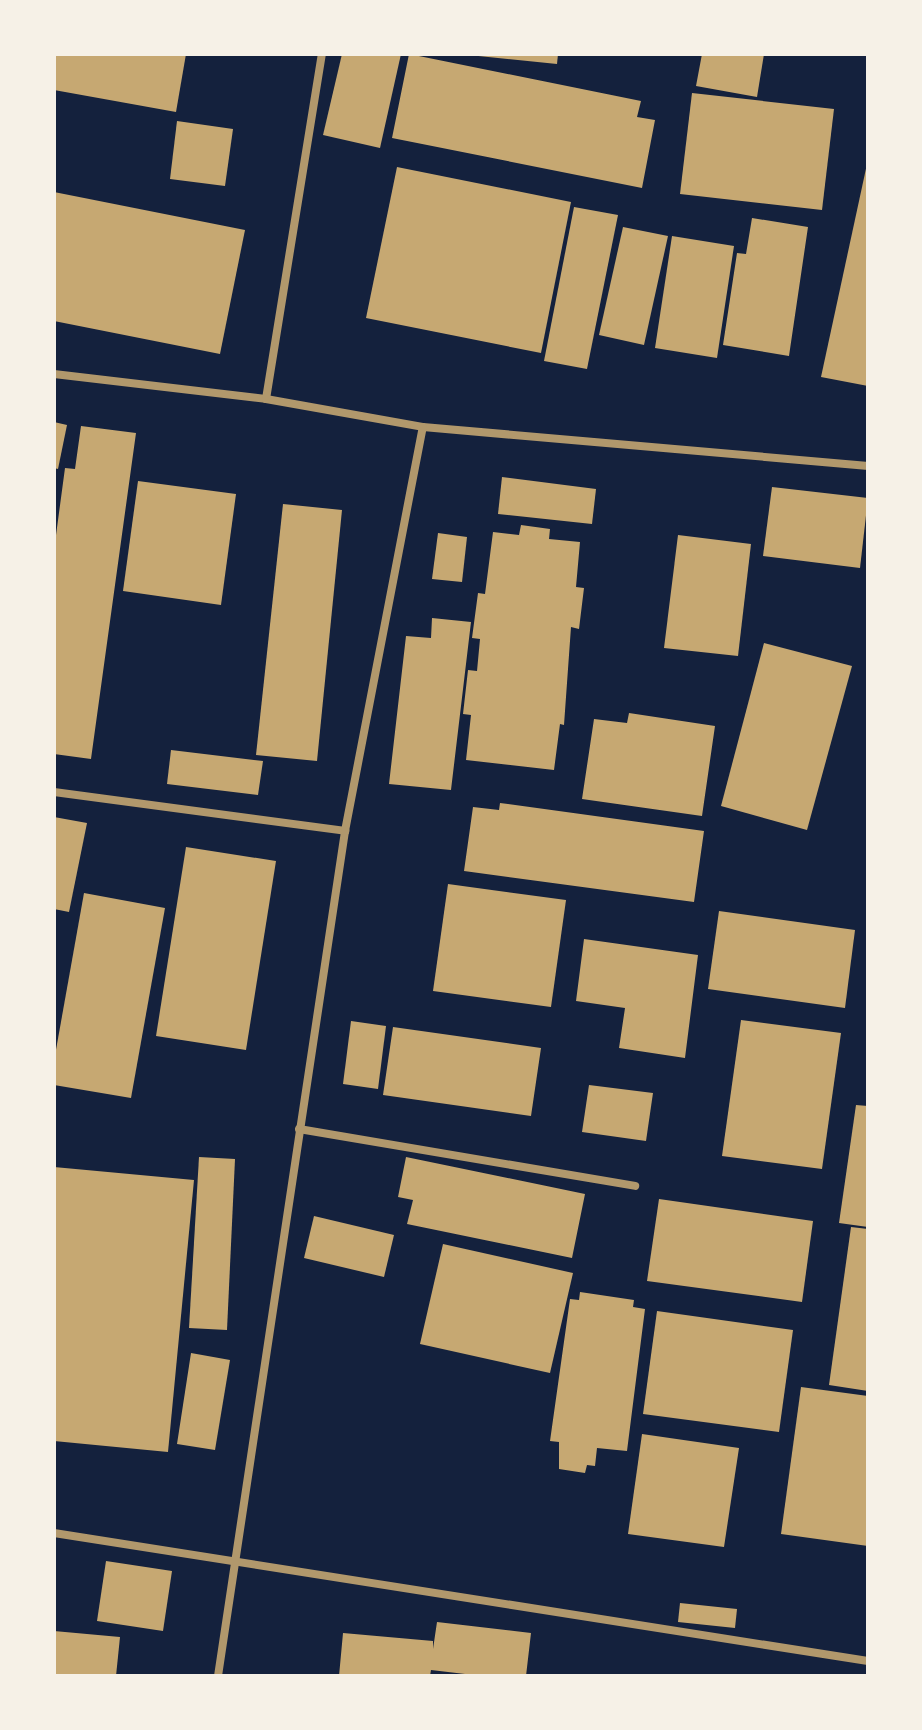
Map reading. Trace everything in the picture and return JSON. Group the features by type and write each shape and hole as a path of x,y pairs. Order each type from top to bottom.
{"street":[{"path":"266,399 322,54"},
{"path":"54,374 266,399 423,427 868,466"},
{"path":"218,1676 345,831 423,427"},
{"path":"54,792 345,831"},
{"path":"299,1129 635,1186"},
{"path":"54,1533 868,1661"}],"building":[{"path":"54,54 186,54 176,112 54,90"},
{"path":"342,54 401,54 380,148 323,135"},
{"path":"409,54 641,101 637,117 655,120 642,188 392,138"},
{"path":"459,54 558,54 557,64"},
{"path":"702,54 764,54 757,97 696,86"},
{"path":"692,93 834,109 822,210 680,194"},
{"path":"177,121 233,129 225,186 170,179"},
{"path":"868,164 868,386 821,377"},
{"path":"397,167 571,202 541,353 366,318"},
{"path":"54,192 245,230 220,354 54,321"},
{"path":"574,207 618,215 587,369 544,361"},
{"path":"752,218 808,227 789,356 723,345 737,253 746,254"},
{"path":"623,227 668,236 644,345 599,335"},
{"path":"672,236 734,246 717,358 655,348"},
{"path":"54,422 67,425 58,469 54,468"},
{"path":"81,426 136,433 91,759 54,754 54,550 65,468 75,469"},
{"path":"502,477 596,489 592,524 498,514"},
{"path":"138,481 236,494 221,605 123,591"},
{"path":"772,487 868,498 860,568 763,556"},
{"path":"283,504 342,510 317,761 256,755"},
{"path":"521,525 550,529 549,539 580,542 576,587 584,588 579,629 571,627 564,725 560,724 554,770 466,760 471,715 463,714 468,670 477,671 480,639 472,638 478,593 485,594 493,532 519,535"},
{"path":"438,533 467,537 462,582 432,579"},
{"path":"678,535 751,544 738,656 664,648"},
{"path":"432,618 471,622 451,790 389,784 406,636 431,638"},
{"path":"764,643 852,666 807,830 721,806"},
{"path":"629,713 715,726 702,816 582,799 594,719 627,723"},
{"path":"171,750 263,761 258,795 167,784"},
{"path":"500,803 704,831 694,902 464,871 473,807 499,810"},
{"path":"54,817 87,823 69,912 54,909"},
{"path":"186,847 276,861 246,1050 156,1036"},
{"path":"448,884 566,900 551,1007 433,991"},
{"path":"84,893 165,908 131,1098 54,1085 54,1061"},
{"path":"719,911 855,930 845,1008 708,989"},
{"path":"584,939 698,955 685,1058 619,1048 625,1008 576,1001"},
{"path":"741,1020 841,1033 822,1169 722,1156"},
{"path":"351,1021 386,1026 378,1089 343,1084"},
{"path":"393,1027 541,1048 531,1116 383,1095"},
{"path":"589,1085 653,1093 646,1141 582,1132"},
{"path":"856,1105 868,1106 868,1227 839,1223"},
{"path":"199,1157 235,1159 227,1330 189,1328"},
{"path":"406,1157 585,1194 572,1258 407,1224 413,1200 398,1197"},
{"path":"54,1167 194,1180 168,1452 54,1441"},
{"path":"659,1199 813,1221 802,1302 647,1281"},
{"path":"314,1216 394,1235 384,1277 304,1258"},
{"path":"851,1227 868,1229 868,1391 829,1385"},
{"path":"443,1244 573,1273 550,1373 420,1344"},
{"path":"580,1292 634,1300 633,1307 645,1309 627,1451 597,1448 595,1466 587,1465 585,1473 559,1469 559,1442 550,1441 570,1299 579,1300"},
{"path":"657,1311 793,1330 779,1432 643,1414"},
{"path":"191,1353 230,1360 215,1450 177,1444"},
{"path":"801,1387 868,1396 868,1546 781,1534"},
{"path":"642,1434 739,1448 724,1547 628,1534"},
{"path":"106,1561 172,1571 163,1631 97,1621"},
{"path":"680,1603 737,1609 735,1628 678,1622"},
{"path":"437,1622 531,1633 526,1676 482,1676 431,1670 430,1676 339,1676 343,1633 433,1641 433,1649"},
{"path":"54,1631 120,1637 116,1676 54,1676"}]}
